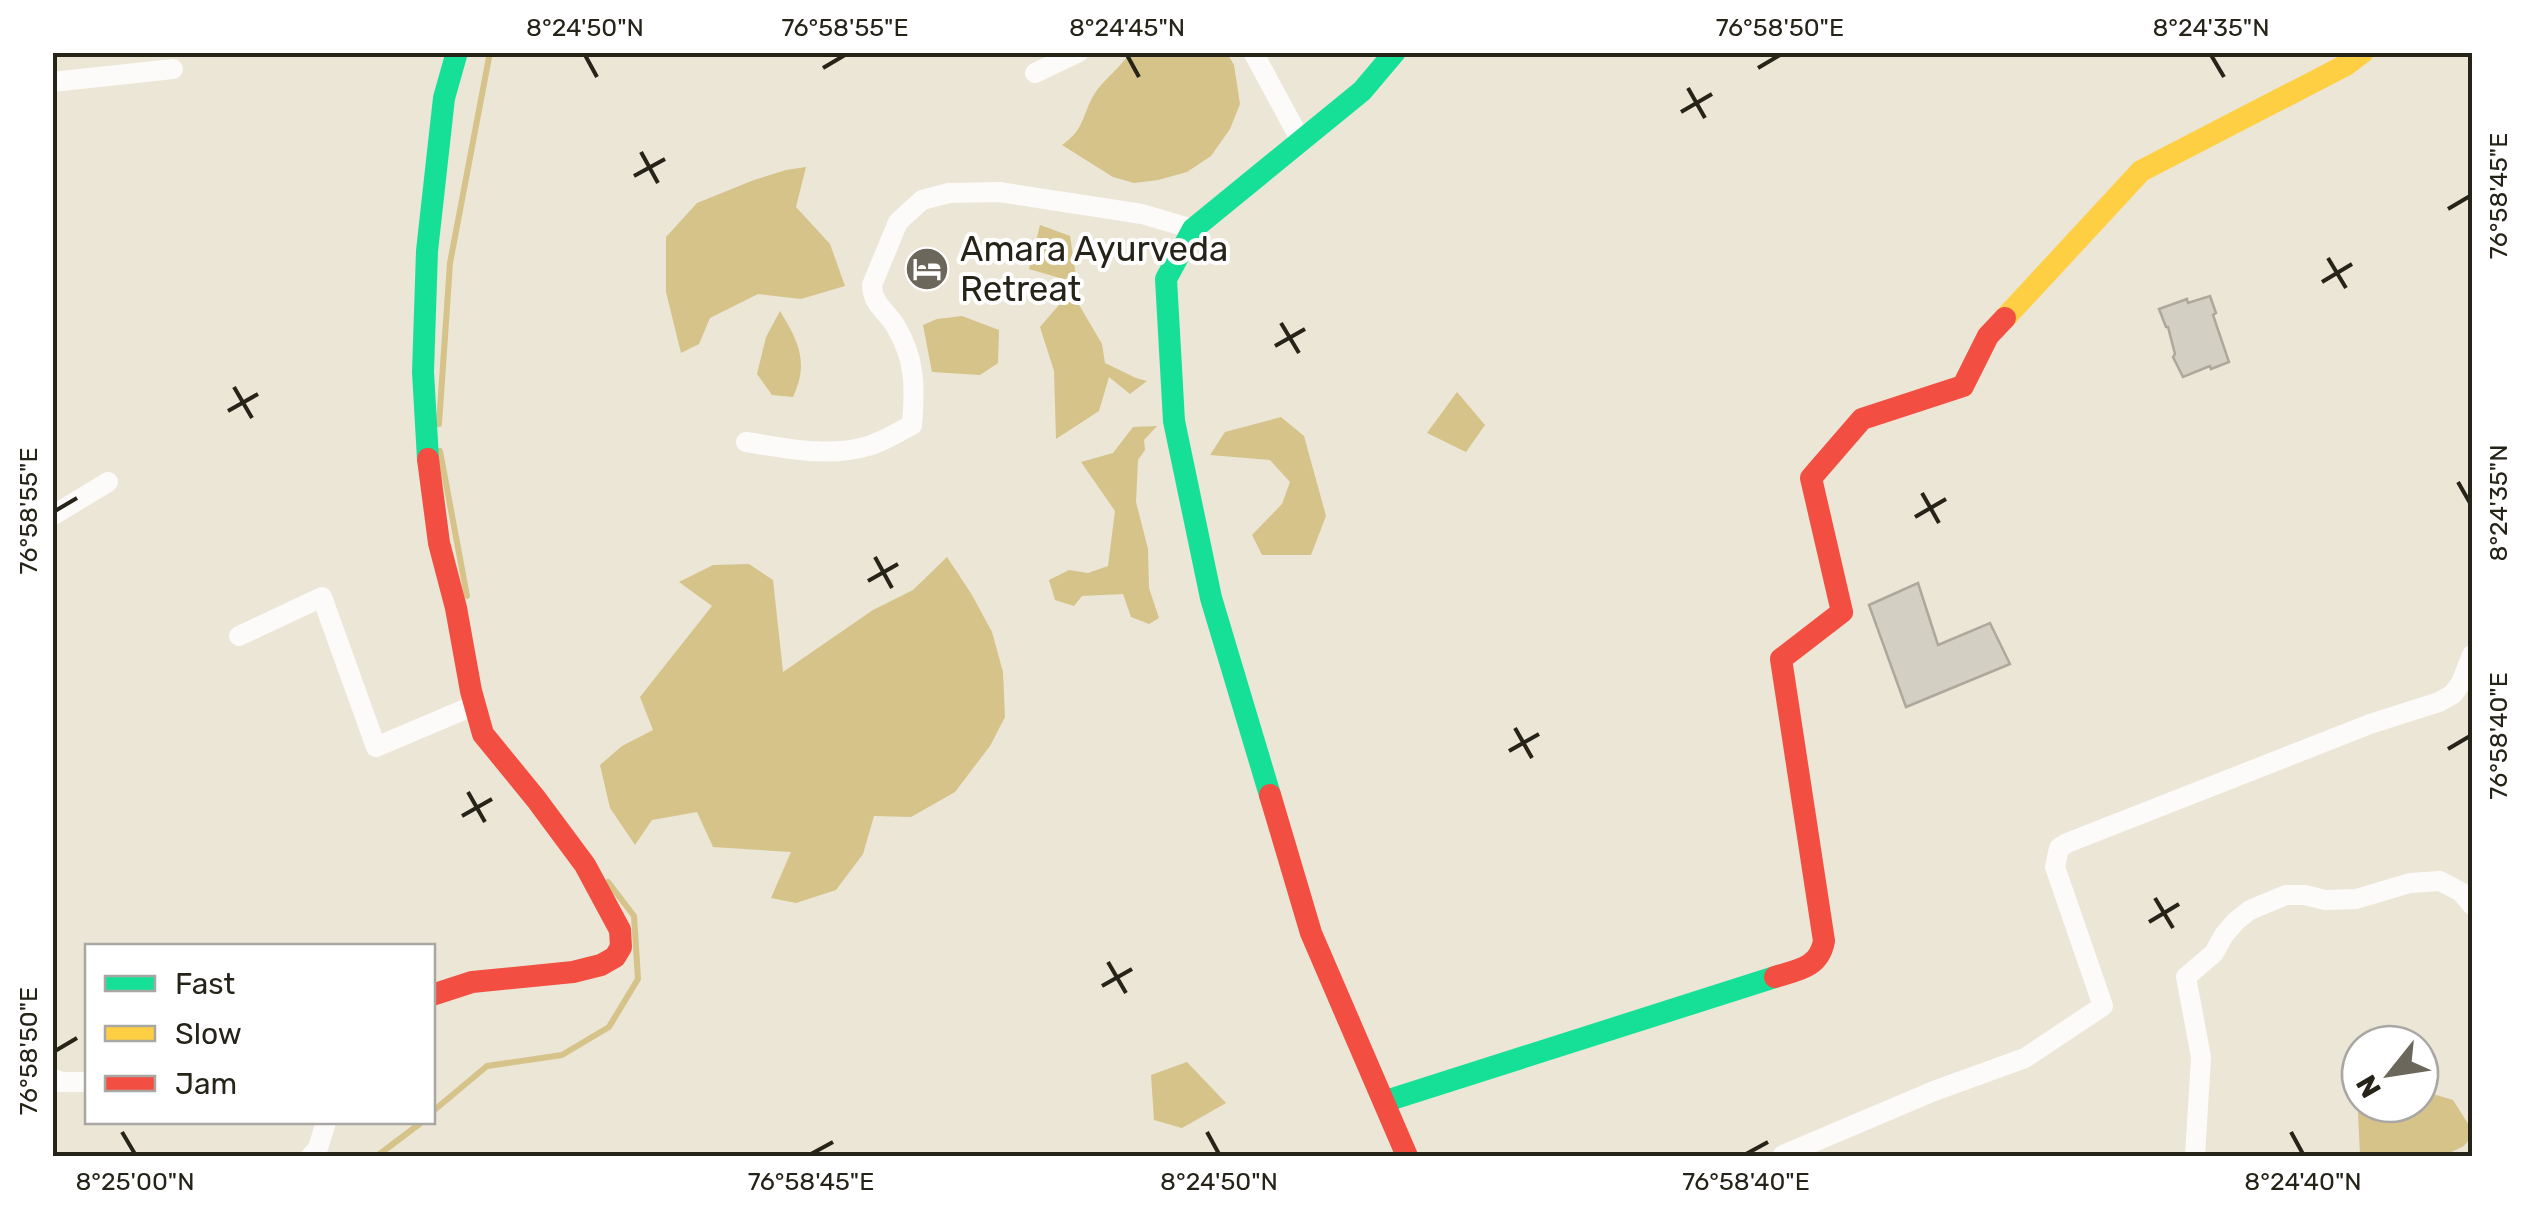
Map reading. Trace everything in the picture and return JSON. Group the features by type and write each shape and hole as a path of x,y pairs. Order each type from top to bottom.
{"street":[{"path":"435,994 472,982 573,972 601,965 615,957 621,947 620,930 585,865 483,734 439,543 428,462 423,372 426,251 444,98 457,52"},
{"path":"1035,73 1078,52"},
{"path":"1254,52 1301,141"},
{"path":"1395,52 1362,91 1193,230 1166,279 1174,421 1211,598 1312,933 1408,1156"},
{"path":"1386,1101 1818,960 1824,950 1824,936 1781,659 1842,612 1810,478 1862,420 1963,386 1988,336 2141,170 2346,65 2362,52"},
{"path":"52,82 173,69"},
{"path":"746,442 838,452 869,446 912,425 915,380 903,341 876,303 872,285 898,222 922,200 948,193 998,192 1142,214 1193,230"},
{"path":"52,516 108,482"},
{"path":"240,636 322,597 376,747 475,706"},
{"path":"1783,1155 1934,1091 2025,1058 2103,1006 2055,867 2060,848 2068,842 2370,724 2440,702 2462,683 2472,655"},
{"path":"2194,1156 2201,1056 2186,976 2214,953 2236,921 2250,910 2286,895 2325,900 2356,898 2410,883 2440,880 2461,892 2472,905"},
{"path":"52,1078 85,1082"},
{"path":"311,1156 318,1148 325,1124"}],"shaded area":[{"path":"1130,52 1227,53 1234,65 1240,104 1230,129 1211,156 1187,172 1134,183 1113,177 1062,145 1080,126 1097,90"},
{"path":"806,167 796,207 830,244 845,286 801,299 758,294 710,318 699,344 681,353 666,292 666,237 697,203 754,180"},
{"path":"1040,225 1070,236 1077,283 1029,269"},
{"path":"1071,291 1102,344 1105,363 1147,381 1130,394 1109,377 1099,411 1056,439 1054,371 1040,327"},
{"path":"780,311 800,353 800,374 793,397 772,395 757,374 766,337"},
{"path":"962,316 999,330 998,363 980,375 932,372 923,325"},
{"path":"1457,392 1485,425 1466,452 1427,433"},
{"path":"1281,417 1304,436 1326,516 1311,555 1262,555 1252,535 1282,504 1290,482 1270,460 1210,455 1225,432"},
{"path":"1157,426 1144,440 1145,450 1138,460 1136,502 1148,549 1149,588 1159,618 1149,624 1131,617 1123,594 1082,596 1074,606 1055,600 1049,580 1069,570 1088,573 1108,566 1115,511 1081,462 1113,453 1133,427"},
{"path":"947,557 992,632 1003,672 1005,717 990,746 955,792 911,817 874,816 863,854 836,890 796,903 771,898 791,852 713,847 697,812 652,820 635,845 610,808 600,765 622,746 653,730 640,697 712,606 679,582 713,565 749,564 773,580 783,672 873,610 913,590"},
{"path":"1187,1062 1226,1103 1182,1128 1154,1120 1151,1075"},
{"path":"2440,1096 2453,1100 2472,1130 2464,1146 2443,1156 2360,1156 2359,1124 2440,1124"}],"building":[{"path":"2210,296 2229,362 2183,377 2159,309"},
{"path":"1918,583 1938,645 1990,623 2010,664 1906,707 1869,605"}],"waterway":[{"path":"439,424 450,263 490,52"},
{"path":"440,451 467,596"},
{"path":"435,1109 487,1066 562,1055 609,1027 638,979 634,916 608,882"},
{"path":"377,1156 419,1124"}],"traffic: fast":[{"path":"428,459 423,372 427,251 444,98 457,52"},
{"path":"1270,795 1211,598 1174,421 1166,279 1193,229 1362,91 1395,52"},
{"path":"1386,1101 1775,977"}],"traffic: slow":[{"path":"2005,318 2141,171 2346,65 2363,52"}],"traffic: jam":[{"path":"1775,977 1812,962 1824,941 1781,659 1842,612 1811,478 1862,419 1963,386 1988,336 2005,318"},
{"path":"428,459 439,543 483,734 585,865 620,930 621,947 615,957 601,965 573,972 472,982 435,994"},
{"path":"1270,795 1311,933 1407,1156"}],"place":[{"name":"Amara Ayurveda Retreat","path":"927,269"}]}
